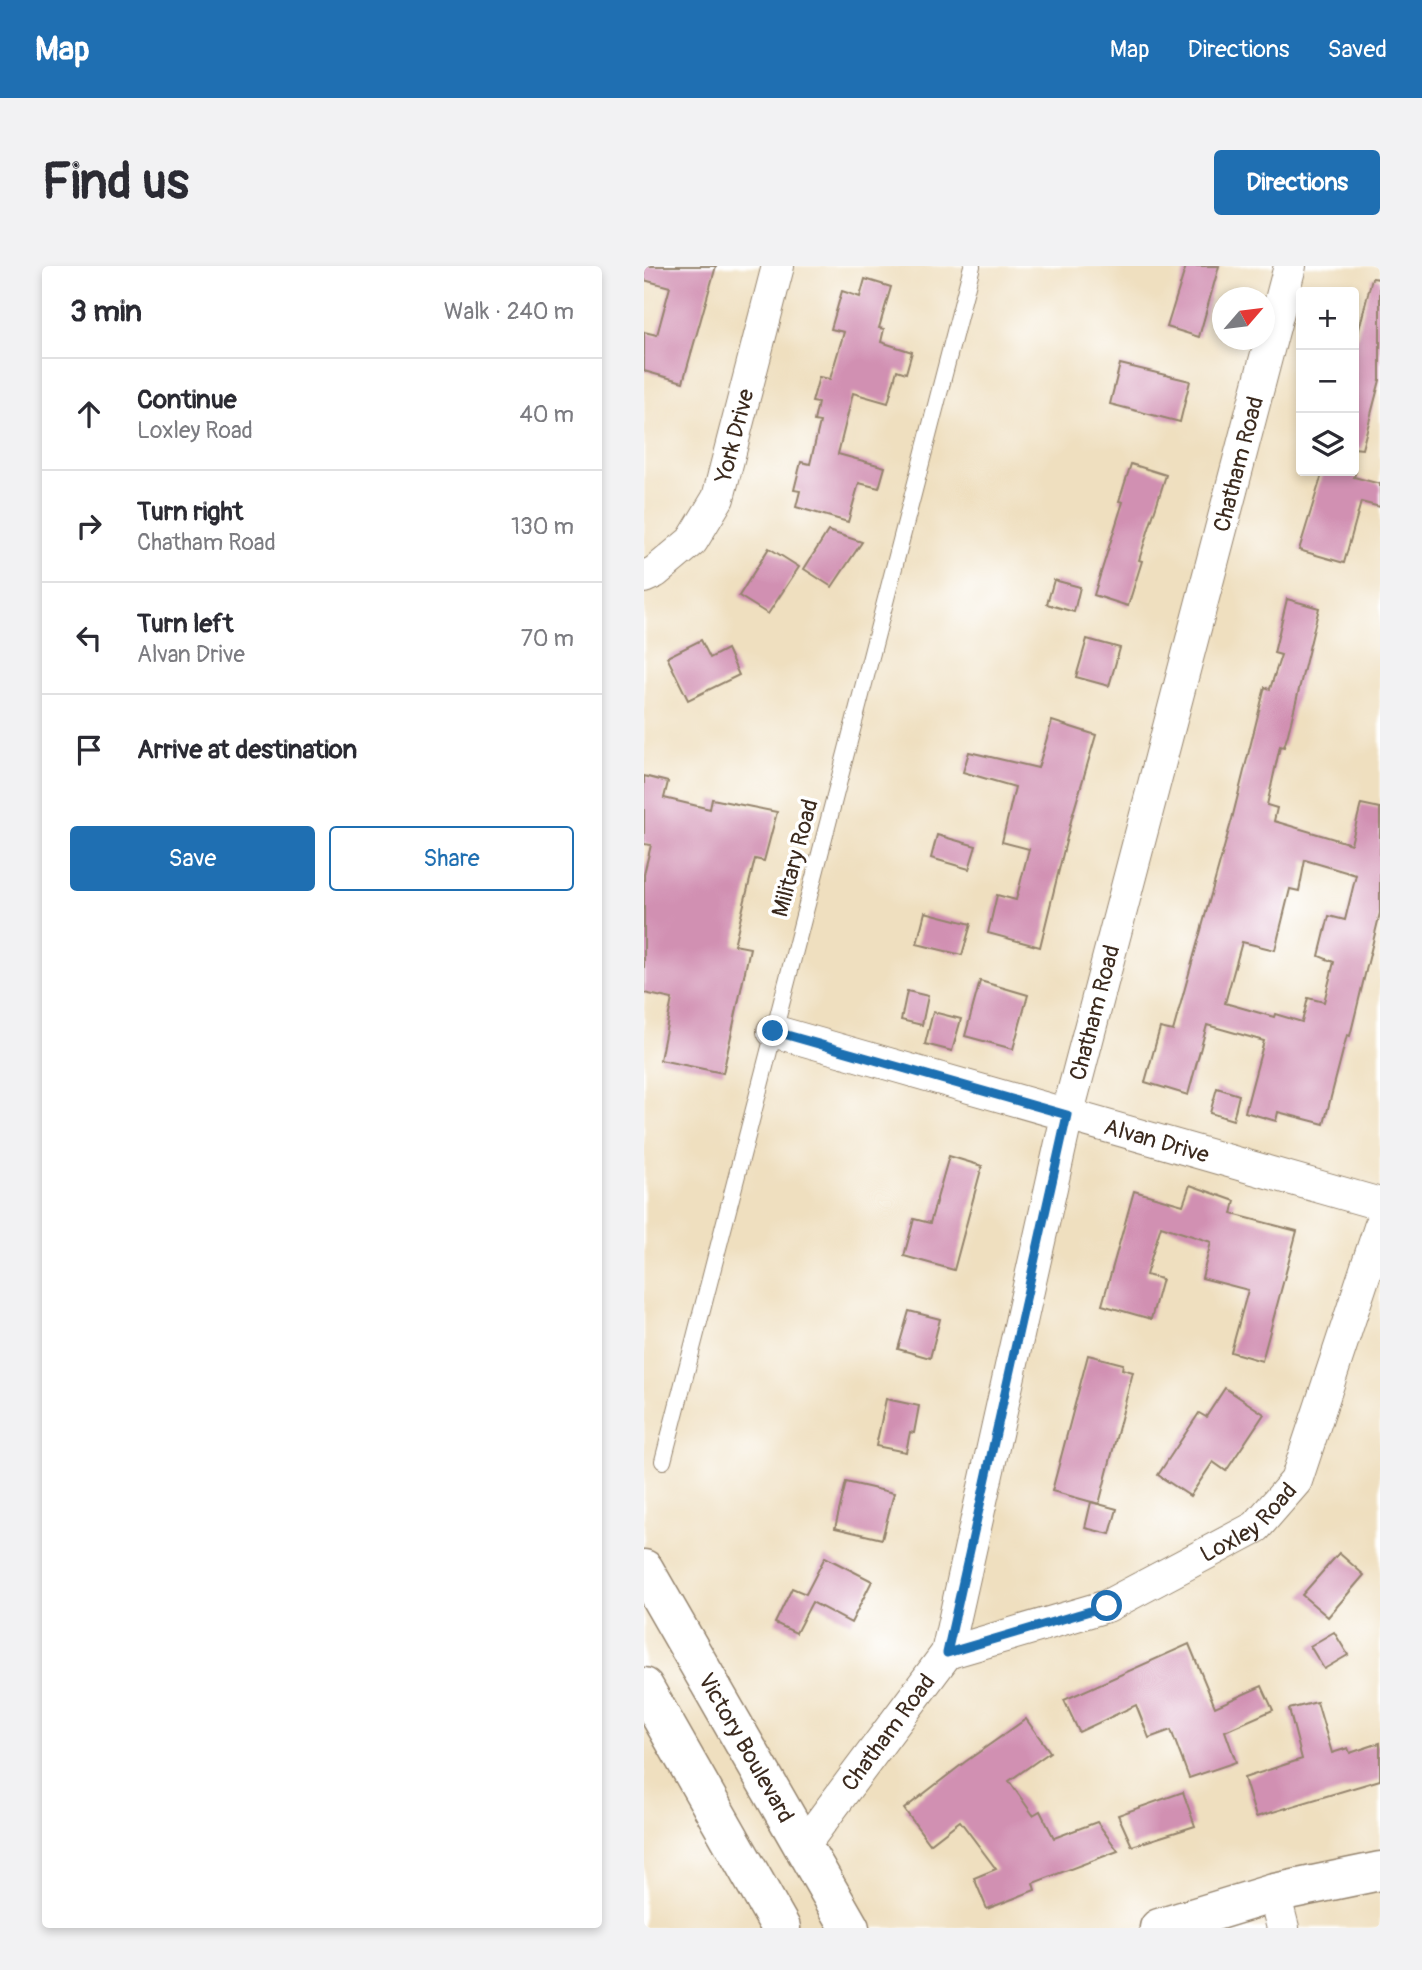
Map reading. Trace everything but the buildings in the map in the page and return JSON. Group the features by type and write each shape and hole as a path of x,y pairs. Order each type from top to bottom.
{"main road":[{"name":"Victory Boulevard","path":"644,1569 850,1928"},
{"path":"650,1703 781,1928"},
{"path":"1159,1928 1278,1911 1380,1871"}],"street":[{"name":"York Drive","path":"644,577 655,572 692,541 718,498 778,266"},
{"name":"Chatham Road","path":"803,1846 947,1653 1067,1115 1290,266"},
{"name":"Alvan Drive","path":"773,1031 1380,1204"},
{"name":"Loxley Road","path":"947,1653 1107,1606 1255,1527 1296,1481 1380,1227"}],"lane":[{"name":"Military Road","path":"663,1461 972,266"}],"route":[{"path":"773,1031 1067,1115 947,1653 1107,1606"}]}
